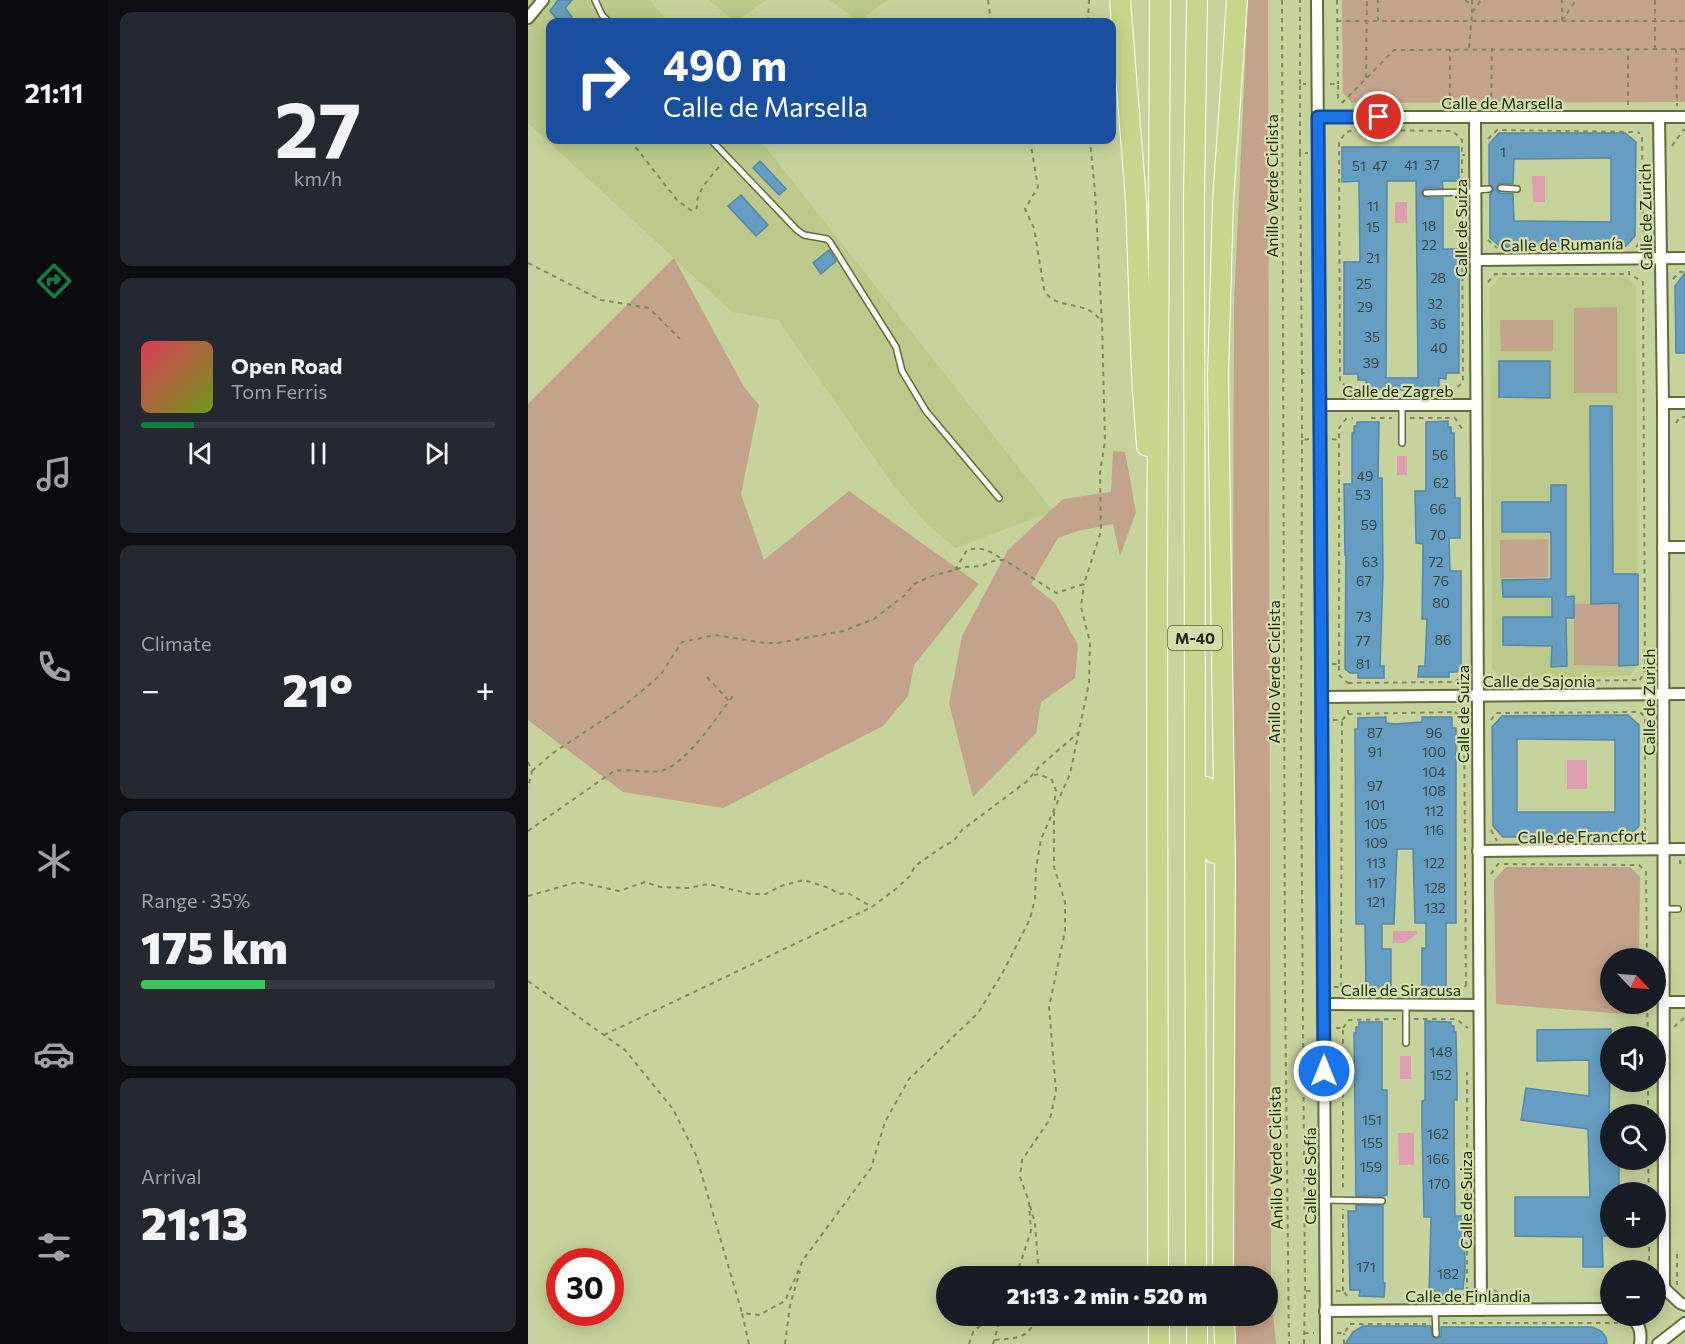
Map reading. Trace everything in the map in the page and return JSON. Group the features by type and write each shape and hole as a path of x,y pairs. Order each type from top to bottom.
{"highway":[{"path":"1120,0 1136,201 1142,376 1157,594"},
{"name":"M-40","path":"1158,1266 1157,594 1160,0"},
{"name":"M-40","path":"1196,1266 1194,199 1197,0"},
{"path":"1223,1266 1224,945 1218,375 1223,201 1237,0"},
{"path":"1195,694 1224,945"},
{"path":"1159,1326 1160,1344"},
{"path":"1197,1326 1197,1344"},
{"path":"1224,1326 1225,1344"}],"street":[{"path":"528,18 543,0"},
{"name":"Calle de Sofía","path":"1317,0 1326,1344"},
{"name":"Calle de Marsella","path":"1318,117 1685,117"},
{"name":"Calle de Zurich","path":"1659,117 1663,403 1664,948"},
{"name":"Calle de Suiza","path":"1474,118 1481,1310"},
{"name":"Calle de Rumanía","path":"1475,261 1685,258"},
{"path":"1663,403 1685,403"},
{"name":"Calle de Zagreb","path":"1320,405 1476,405"},
{"path":"1663,547 1685,547"},
{"name":"Calle de Sajonia","path":"1322,698 1685,694"},
{"name":"Calle de Francfort","path":"1478,851 1685,849"},
{"path":"1666,1002 1685,1002"},
{"name":"Calle de Siracusa","path":"1323,1004 1479,1005"},
{"name":"Calle de Zurich","path":"1664,1014 1664,1260"},
{"path":"1666,1290 1685,1305"},
{"name":"Calle de Finlandia","path":"1325,1311 1600,1309"},
{"path":"1658,1344 1685,1323"},
{"path":"1639,1326 1641,1330 1640,1344"}],"lane":[{"path":"595,0 606,18"},
{"path":"715,144 797,230 804,235 827,239 830,242 896,347 902,371 926,411 999,498"},
{"path":"1502,188 1517,189"},
{"path":"1426,193 1462,193 1490,189"},
{"path":"1402,405 1402,443"},
{"path":"1664,909 1678,909"},
{"path":"1406,1004 1406,1043"},
{"path":"1324,1200 1382,1201"},
{"path":"1436,1311 1436,1334"}],"path":[{"path":"988,0 990,18"},
{"path":"1088,18 1089,0"},
{"name":"Anillo Verde Ciclista","path":"1282,0 1285,986 1289,1344"},
{"path":"1300,0 1300,84"},
{"path":"1337,0 1338,84"},
{"path":"1366,78 1367,0"},
{"path":"1378,0 1378,21"},
{"path":"1465,0 1472,5"},
{"path":"1469,49 1472,0"},
{"path":"1472,13 1480,0"},
{"path":"1562,0 1562,21"},
{"path":"1562,21 1576,0"},
{"path":"1655,0 1655,48"},
{"path":"1337,21 1685,21"},
{"path":"1491,108 1492,48"},
{"path":"1628,48 1628,106 1638,106 1638,132 1642,136 1643,239 1637,246 1628,249 1629,274"},
{"path":"1450,49 1450,108"},
{"path":"1676,49 1677,106"},
{"path":"1342,103 1394,50 1685,49"},
{"path":"1354,394 1340,381 1339,142 1346,132 1356,130 1453,131 1462,140 1463,382 1452,393 1444,393"},
{"path":"1486,141 1497,130 1638,132"},
{"path":"1669,150 1685,130"},
{"path":"633,144 677,200 692,211 696,208 696,201 702,189 727,156"},
{"path":"1031,144 1038,187 1025,209 1034,228 1044,289 1060,303 1094,312 1102,323"},
{"path":"742,1312 759,1315 785,1301 803,1260 871,1168 885,1122 909,1079 978,1013 1003,972 1030,920 1035,899 1036,868 1041,839 1070,774 1089,683 1090,642 1082,607 1084,584 1101,531 1100,473 1105,441 1102,323 1095,192 1089,144"},
{"path":"1302,373 1300,153 1318,153"},
{"path":"1462,155 1475,155"},
{"path":"1487,239 1500,251 1507,250 1505,274"},
{"path":"528,263 601,300 649,308 680,339"},
{"path":"1488,283 1496,274 1629,274 1643,282 1645,670 1639,680 1640,712 1645,717 1645,829 1640,839"},
{"path":"1444,418 1455,418 1464,431"},
{"path":"1302,440 1301,759 1305,1291"},
{"path":"1339,440 1339,664"},
{"path":"955,570 968,550 987,549 1056,593 1084,584"},
{"path":"528,788 532,771 553,753 621,708 649,685 661,674 682,642 716,635 778,643 843,631 874,619 905,595 914,584 929,577 1003,560"},
{"path":"1348,683 1455,682 1464,675 1465,665"},
{"path":"1348,714 1455,712 1464,720 1491,718 1496,713 1497,682 1491,675 1490,665"},
{"path":"707,677 729,701"},
{"path":"1497,682 1639,680"},
{"path":"1455,682 1455,712"},
{"path":"528,831 614,771 624,769 660,771 677,763 701,738 735,693"},
{"path":"1496,713 1640,712"},
{"path":"1491,718 1491,730"},
{"path":"1341,987 1342,720"},
{"path":"1464,720 1466,985"},
{"path":"604,1035 872,907 910,876 915,866 952,842 962,830 1026,782 1078,733"},
{"path":"528,762 532,771"},
{"path":"1032,776 1039,774 1052,780 1056,791 1054,867 1065,902 1065,931 1049,1007 1056,1091 1050,1119 1022,1160 1020,1177 1035,1223 1039,1266"},
{"path":"1491,820 1491,832 1497,839 1498,851 1498,864 1491,874"},
{"path":"1498,864 1639,865 1646,872 1647,948"},
{"path":"528,896 578,882 619,891 645,882 660,887 688,888 708,884 751,894 766,894 781,886 804,880 829,888 839,894 848,893 872,907"},
{"path":"528,981 625,1050 673,1109 696,1155 742,1312 749,1344"},
{"path":"1457,993 1466,985 1479,986"},
{"path":"1323,987 1341,987 1347,993"},
{"path":"1343,1291 1343,1028 1349,1020 1456,1019 1467,1028 1479,1028"},
{"path":"1323,1028 1343,1028"},
{"path":"1459,1298 1467,1292 1467,1063"},
{"path":"1019,1266 1031,1231 1029,1202"},
{"path":"785,1344 790,1305 803,1260"},
{"path":"1494,1291 1506,1298"},
{"path":"1350,1324 1600,1320"},
{"path":"969,1344 973,1332 980,1326"},
{"path":"993,1344 998,1326"},
{"path":"995,1340 1019,1338 1033,1326"},
{"path":"1304,1333 1304,1344"},
{"path":"1344,1333 1344,1344"}],"shaded area":[{"path":"528,0 650,0 665,18 546,18 546,140 528,123"},
{"path":"709,0 766,0 741,18 730,18"},
{"path":"830,0 887,0 864,18 854,18"},
{"path":"1248,0 1268,0 1271,1266 1234,1266 1232,913 1234,304"},
{"path":"1342,0 1685,0 1685,102 1352,103 1343,93"},
{"path":"551,144 763,144 1053,511 955,548 928,525 891,482 778,320 732,312"},
{"path":"1532,176 1545,176 1545,202 1533,202"},
{"path":"1395,202 1407,202 1407,223 1395,223"},
{"path":"674,258 744,387 759,405 741,494 764,560 849,491 979,584 914,665 908,696 883,726 723,808 623,792 528,720 528,404"},
{"path":"1500,277 1627,277 1636,286 1638,665 1629,676 1501,678 1492,667 1490,288"},
{"path":"1617,307 1617,393 1574,393 1574,308"},
{"path":"1500,320 1553,320 1553,351 1501,351"},
{"path":"1113,451 1125,452 1136,512 1120,556 1113,524 1078,531 1058,538 1031,584 1055,603 1078,645 1075,678 1041,702 1036,733 973,797 949,703 962,636 1008,550 1063,499 1111,492"},
{"path":"1397,456 1407,456 1407,475 1397,475"},
{"path":"1548,539 1548,577 1500,578 1500,540"},
{"path":"1619,603 1619,666 1574,665 1574,604"},
{"path":"1567,760 1587,760 1587,789 1567,789"},
{"path":"1506,867 1630,867 1640,877 1639,948 1600,948 1600,1012 1496,1004 1494,880"},
{"path":"1393,931 1417,931 1417,934 1404,943 1393,943"},
{"path":"1400,1056 1411,1056 1411,1079 1400,1079"},
{"path":"1398,1133 1414,1133 1414,1165 1399,1165"},
{"path":"1234,1326 1274,1326 1276,1344 1234,1344"}],"building":[{"path":"558,0 572,0 565,8 571,18 556,18 550,11"},
{"path":"1499,133 1625,133 1636,142 1635,236 1626,246 1501,247 1490,238 1490,194 1494,189 1489,184 1489,144","holes":["1611,158 1611,222 1514,221 1513,194 1500,193 1496,190 1499,183 1513,184 1514,159"]},
{"path":"1342,147 1459,147 1459,181 1442,181 1443,188 1425,188 1421,193 1426,198 1443,198 1443,249 1459,249 1459,373 1446,373 1446,379 1439,378 1439,390 1366,390 1366,380 1358,380 1358,374 1344,374 1344,262 1360,262 1359,181 1342,182","holes":["1387,181 1416,181 1418,378 1386,378"]},
{"path":"760,161 786,189 779,195 753,168"},
{"path":"741,195 768,225 756,236 728,206"},
{"path":"829,250 836,261 821,274 813,263"},
{"path":"1685,273 1685,353 1676,353 1675,286"},
{"path":"1499,361 1550,361 1550,398 1499,397"},
{"path":"1590,406 1612,406 1613,574 1638,574 1638,665 1619,666 1619,603 1591,604"},
{"path":"1448,421 1451,433 1454,433 1455,498 1460,498 1460,538 1449,538 1450,571 1461,571 1461,667 1457,672 1449,672 1449,677 1418,677 1419,666 1425,666 1427,619 1422,619 1423,544 1416,543 1415,491 1426,491 1426,422"},
{"path":"1357,422 1379,422 1378,478 1382,478 1383,575 1380,666 1384,666 1384,678 1358,678 1358,673 1350,673 1345,669 1344,484 1352,484 1352,433 1354,433 1354,426 1357,426"},
{"path":"1551,485 1566,485 1566,597 1574,596 1574,618 1566,618 1567,666 1551,667 1552,646 1503,645 1503,617 1552,617 1552,597 1503,597 1502,580 1551,579 1551,532 1502,532 1502,502 1551,502"},
{"path":"1628,715 1639,725 1639,826 1629,836 1503,837 1493,826 1492,727 1502,716","holes":["1517,739 1615,740 1615,812 1517,812"]},
{"path":"1386,717 1386,723 1395,724 1422,722 1422,717 1452,717 1452,728 1456,728 1456,923 1446,923 1446,988 1422,988 1422,948 1426,948 1426,923 1415,923 1413,849 1397,849 1394,924 1382,924 1382,949 1391,949 1391,988 1366,988 1365,924 1356,924 1355,729 1358,729 1358,718"},
{"path":"1425,1021 1451,1022 1456,1032 1455,1216 1464,1216 1465,1270 1463,1289 1454,1289 1454,1296 1429,1296 1431,1217 1424,1217 1422,1126 1422,1101 1425,1100"},
{"path":"1359,1022 1382,1022 1382,1090 1387,1090 1387,1195 1383,1196 1356,1196 1354,1033 1356,1033 1356,1027 1359,1027"},
{"path":"1600,1029 1600,1092 1610,1092 1609,1104 1600,1104 1600,1170 1619,1170 1619,1182 1600,1182 1600,1248 1602,1248 1603,1260 1600,1260 1600,1267 1583,1267 1583,1237 1515,1236 1515,1197 1590,1197 1588,1129 1521,1120 1526,1088 1589,1096 1589,1060 1537,1061 1537,1030"},
{"path":"1356,1205 1383,1206 1384,1297 1359,1296 1360,1290 1350,1290 1348,1211 1356,1211"},
{"path":"1363,1326 1431,1326 1432,1336 1436,1339 1441,1336 1441,1327 1592,1327 1601,1331 1606,1337 1607,1344 1345,1344 1353,1332"}],"route":[{"path":"1324,1071 1318,117 1379,117"}]}
